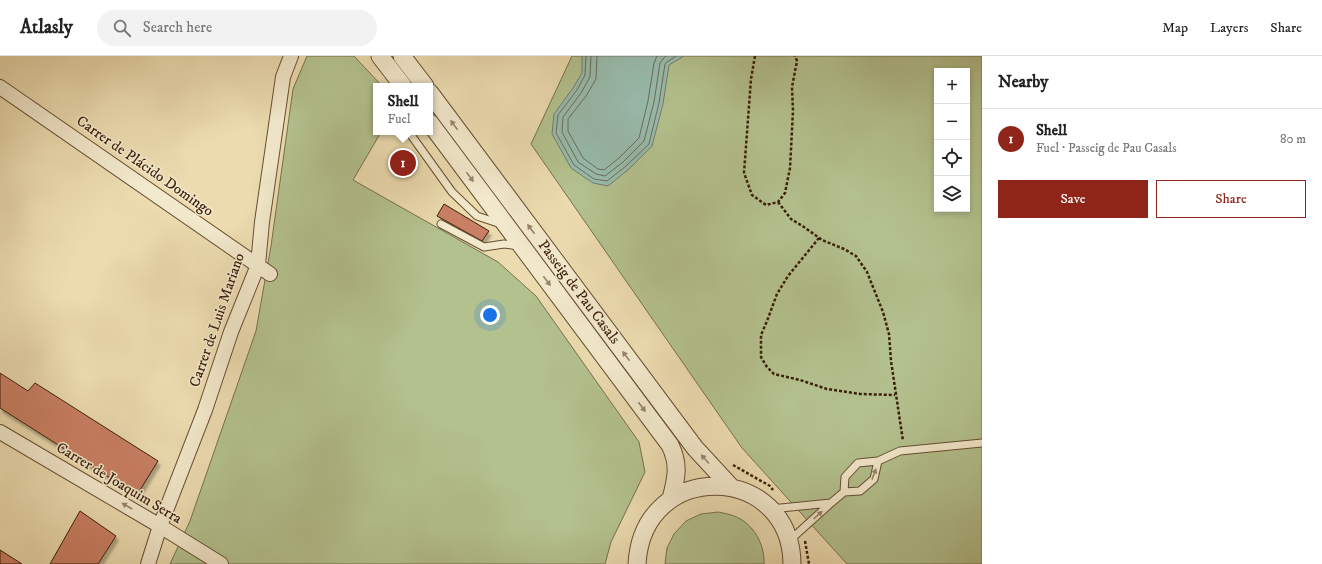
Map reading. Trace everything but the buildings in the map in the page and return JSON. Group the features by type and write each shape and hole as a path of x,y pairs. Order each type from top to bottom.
{"street":[{"name":"Carrer de Luis Mariano","path":"148,564 160,526 202,417 231,332 258,265 262,222 283,78 291,56"},
{"path":"380,56 401,83"},
{"path":"402,56 423,83"},
{"name":"Carrer de Plácido Domingo","path":"0,87 270,274"},
{"name":"Passeig de Pau Casals","path":"433,97 695,448 731,488"},
{"name":"Passeig de Pau Casals","path":"433,127 670,445 676,458 675,484 671,499"},
{"name":"Carrer de Joaquim Serra","path":"0,432 160,526 221,564"},
{"path":"637,564 638,553 644,532 655,514 671,499 685,492 700,487 710,486 742,490 778,508 782,524 795,536 792,552 792,564"}],"lane":[{"path":"412,135 452,192 477,216 507,226"},
{"path":"441,224 484,247 504,244 522,246"},
{"path":"844,492 845,477 858,463 878,461 900,451 982,443"},
{"path":"795,536 844,492 860,491 874,479 878,461"},
{"path":"778,508 831,503"}],"path":[{"path":"755,56 751,79 744,173 752,195 766,206 778,202 785,192 790,168 793,111 792,87 797,62 795,56"},
{"path":"778,202 791,219 822,240 844,249 856,256 867,272 883,312 889,334 895,395 905,451"},
{"path":"819,238 788,276 777,294 761,335 761,357 767,367 774,374 800,380 827,389 860,394 895,395"},
{"path":"731,464 770,486 778,508"},
{"path":"795,536 806,544 809,564"}],"green space":[{"path":"307,56 354,56 379,83 373,83 373,135 379,135 353,180 498,262 536,296 639,442 645,472 611,542 605,564 170,564 190,521 256,331 271,246 293,89"},
{"path":"572,56 982,56 982,564 847,564 742,448 531,144"},
{"path":"718,512 732,515 741,519 752,529 760,542 764,556 764,564 665,564 667,548 674,534 686,521 701,514"}],"water":[{"path":"582,56 684,56 669,65 663,104 652,146 629,169 608,186 593,183 571,168 552,134 554,114 582,73"}],"place":[{"name":"Shell","path":"403,163"}]}
